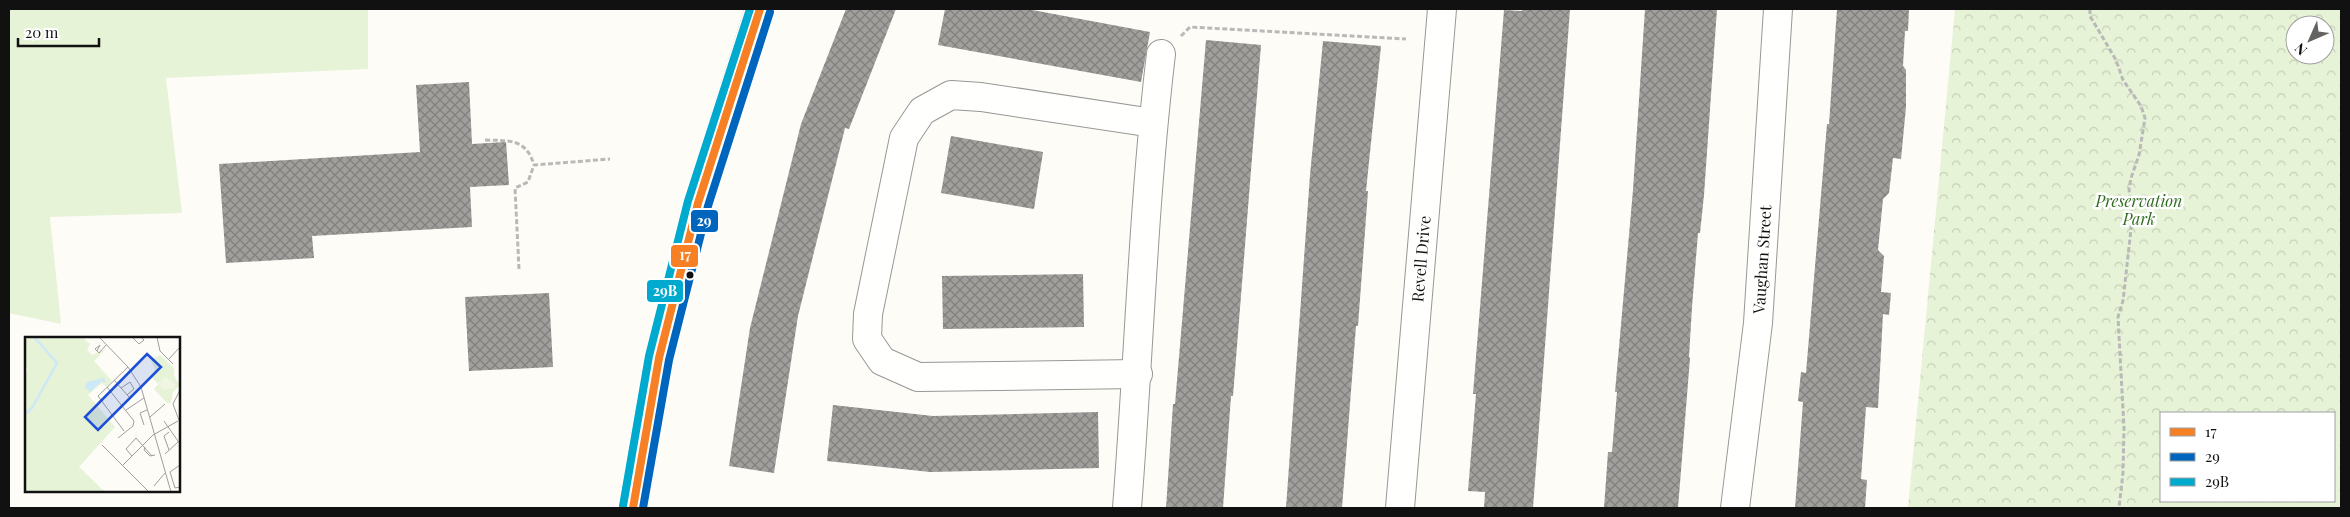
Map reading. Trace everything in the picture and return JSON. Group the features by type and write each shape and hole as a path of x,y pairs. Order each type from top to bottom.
{"main road":[{"path":"633,508 658,358 698,203 760,9"}],"street":[{"name":"Revell Drive","path":"1400,508 1442,9"},
{"name":"Vaughan Street","path":"1735,508 1758,323 1778,9"},
{"path":"1127,508 1138,374 1153,123 1161,54"},
{"path":"1138,374 918,377 882,360 867,339 868,314 904,138 922,111 951,95 971,96 1153,123"}],"path":[{"path":"2090,9 2090,16 2116,60 2123,80 2141,106 2145,118 2140,156 2133,172 2129,189 2132,220 2122,301 2118,317 2124,428 2123,473 2119,508"},
{"path":"1161,54 1190,27 1406,39"},
{"path":"486,140 514,141 531,154 534,165 528,182 515,188 519,269"},
{"path":"534,165 610,159"}],"green space":[{"path":"9,9 368,9 368,69 166,78 182,213 50,217 61,324 9,313"},
{"name":"Preservation Park","path":"1955,9 2341,9 2341,508 1908,508"}],"building":[{"path":"846,9 896,9 849,129 845,128 798,316 774,473 729,466 750,328 801,124"},
{"path":"945,9 1027,9 1150,32 1141,82 938,45"},
{"path":"1522,9 1570,9 1533,508 1484,508 1485,492 1468,491 1476,394 1473,394 1504,10 1522,11"},
{"path":"1645,9 1717,9 1704,195 1700,233 1698,233 1678,508 1604,508 1608,452 1612,452 1617,392 1615,392 1633,190"},
{"path":"1837,9 1909,9 1908,31 1905,31 1903,66 1906,70 1906,107 1901,159 1893,158 1889,193 1883,199 1878,250 1884,256 1881,292 1891,293 1889,315 1883,314 1878,408 1866,407 1861,479 1867,480 1865,508 1795,508 1803,402 1798,401 1801,372 1806,373 1827,124 1829,124"},
{"path":"1206,40 1261,45 1233,396 1231,396 1223,508 1166,508 1173,404 1175,404"},
{"path":"1323,41 1381,46 1366,191 1368,191 1358,326 1356,326 1342,508 1286,508 1310,175"},
{"path":"469,82 472,144 506,142 509,185 470,187 472,227 312,236 314,258 226,263 219,164 420,152 416,85"},
{"path":"951,136 1043,152 1034,209 941,193"},
{"path":"1083,274 1084,327 943,329 942,276"},
{"path":"549,293 553,367 469,371 465,297"},
{"path":"833,405 933,416 1098,412 1099,468 930,472 827,461"}],"transit line":[{"name":"29B","path":"623,506 649,356 688,201 750,9"},
{"name":"17","path":"633,508 659,358 698,203 760,9"},
{"name":"29","path":"643,508 669,360 708,206 770,12"}]}
